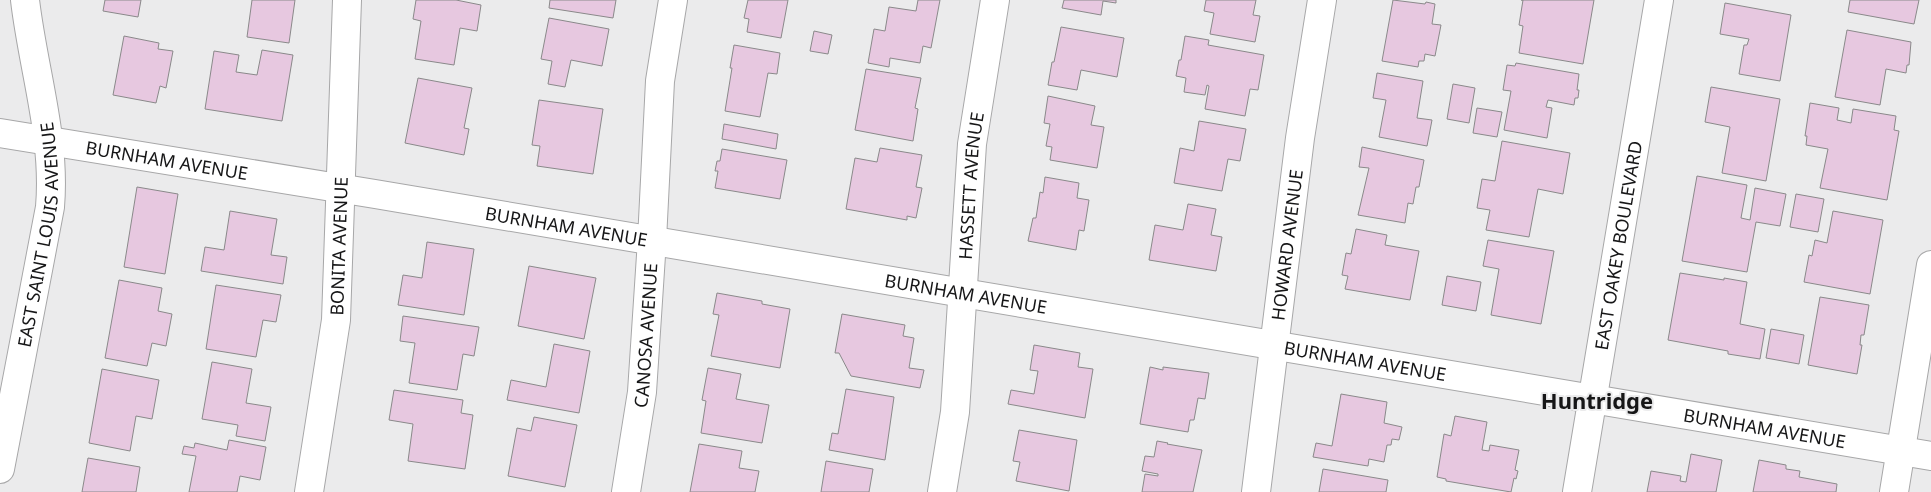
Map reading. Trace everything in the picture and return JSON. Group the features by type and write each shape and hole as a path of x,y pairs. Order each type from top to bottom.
{"street":[{"name":"EAST SAINT LOUIS AVENUE","path":"0,464 50,207 52,179 48,141 25,0"},
{"name":"BONITA AVENUE","path":"309,492 336,320 347,0"},
{"name":"CANOSA AVENUE","path":"626,492 642,392 660,81 673,0"},
{"name":"HASSETT AVENUE","path":"942,492 955,412 972,144 995,0"},
{"name":"HOWARD AVENUE","path":"1256,492 1300,138 1322,0"},
{"name":"EAST OAKEY BOULEVARD","path":"1578,492 1659,0"},
{"name":"BURNHAM AVENUE","path":"0,133 652,240 1931,456"},
{"path":"1894,492 1931,265"}],"building":[{"path":"105,0 141,0 138,17 103,11"},
{"path":"252,0 295,0 289,43 247,37"},
{"path":"416,0 456,0 481,5 477,31 460,28 454,65 415,59 421,21 413,19"},
{"path":"550,0 616,0 613,18 549,8"},
{"path":"748,0 788,0 781,38 747,32 749,19 744,18"},
{"path":"918,0 940,0 931,48 923,46 920,63 890,58 889,67 868,63 874,29 885,31 889,7 916,11"},
{"path":"1064,0 1116,0 1116,3 1103,1 1101,15 1062,8"},
{"path":"1206,0 1256,0 1253,15 1260,16 1255,42 1210,34 1214,13 1204,11"},
{"path":"1393,0 1435,4 1432,24 1441,25 1435,56 1425,54 1424,61 1419,61 1418,67 1382,61"},
{"path":"1523,0 1594,0 1583,64 1519,53 1523,26 1519,25"},
{"path":"1850,0 1919,0 1914,24 1848,12"},
{"path":"1725,3 1791,15 1780,81 1739,74 1744,45 1747,45 1749,39 1720,34"},
{"path":"549,18 609,29 602,66 571,60 565,87 548,84 552,61 541,59"},
{"path":"1061,27 1124,38 1117,77 1081,70 1077,90 1048,85"},
{"path":"1847,30 1911,42 1909,65 1907,65 1906,73 1886,69 1880,105 1835,97"},
{"path":"814,31 832,35 828,54 810,51"},
{"path":"124,36 159,43 158,49 173,51 166,88 160,86 156,103 113,95"},
{"path":"1185,36 1209,40 1208,45 1264,55 1258,90 1250,89 1245,116 1205,109 1209,86 1207,85 1205,95 1184,92 1186,78 1176,76"},
{"path":"734,45 780,53 777,74 768,73 760,117 725,111"},
{"path":"262,50 293,55 282,121 205,109 214,51 239,55 236,72 257,75"},
{"path":"1516,63 1579,74 1578,98 1575,98 1574,105 1548,100 1546,107 1552,108 1547,138 1504,130 1511,91 1503,90 1507,65 1515,66"},
{"path":"866,69 921,78 915,108 918,109 913,141 855,130"},
{"path":"1377,73 1423,81 1417,118 1432,120 1427,146 1379,137 1386,100 1373,98"},
{"path":"418,78 472,88 464,128 469,129 464,155 405,143"},
{"path":"1453,84 1475,88 1469,123 1447,119"},
{"path":"1711,87 1780,99 1766,181 1722,173 1730,127 1705,122"},
{"path":"1048,96 1095,106 1091,125 1104,127 1097,168 1050,160 1052,147 1046,146 1050,124 1044,123"},
{"path":"539,100 603,109 593,174 537,166 540,146 532,145"},
{"path":"1810,103 1839,108 1837,120 1851,123 1853,109 1896,116 1894,130 1899,131 1887,200 1820,188 1828,149 1806,145 1807,136 1805,136"},
{"path":"1477,108 1502,112 1497,137 1473,133"},
{"path":"1199,121 1246,129 1240,161 1228,159 1222,191 1174,183 1180,148 1194,151"},
{"path":"724,124 778,134 776,149 722,139"},
{"path":"1502,141 1570,153 1563,194 1538,189 1529,237 1486,230 1490,210 1477,208 1482,179 1495,181"},
{"path":"1362,147 1424,160 1419,187 1416,187 1413,204 1408,203 1405,223 1358,215 1369,168 1359,167"},
{"path":"880,148 922,155 916,187 922,188 916,218 907,216 907,220 846,209 855,158 877,162"},
{"path":"722,149 787,160 780,199 715,188 718,171 715,171 717,161 720,161"},
{"path":"1697,176 1747,185 1741,218 1750,220 1755,188 1786,194 1780,226 1756,222 1747,272 1682,261"},
{"path":"1045,177 1079,183 1077,198 1089,200 1084,231 1079,230 1076,250 1028,241 1033,218 1036,218 1040,192 1043,193"},
{"path":"137,187 178,194 165,274 124,267"},
{"path":"1796,194 1824,199 1818,232 1790,227"},
{"path":"1188,204 1216,209 1211,235 1222,237 1216,271 1149,260 1155,225 1183,230"},
{"path":"230,211 277,219 271,255 287,257 283,284 201,271 205,247 224,250"},
{"path":"1833,211 1883,220 1870,294 1804,282 1809,255 1812,256 1815,240 1827,243"},
{"path":"1356,229 1387,235 1385,245 1419,251 1410,300 1345,289 1348,276 1342,275 1346,253 1351,254"},
{"path":"1488,240 1554,251 1541,324 1491,315 1499,269 1483,266"},
{"path":"427,242 474,249 464,315 398,305 403,275 422,278"},
{"path":"529,266 596,278 584,339 518,326"},
{"path":"1680,273 1747,282 1740,324 1765,329 1760,359 1728,354 1728,351 1668,340"},
{"path":"1447,276 1481,282 1476,311 1442,305"},
{"path":"119,280 162,288 158,311 172,314 166,346 152,343 147,366 105,358"},
{"path":"216,285 281,295 276,322 263,320 256,357 206,349"},
{"path":"717,293 762,301 762,304 790,309 780,368 711,356 719,315 713,314"},
{"path":"1820,297 1869,305 1864,335 1861,335 1860,345 1862,345 1857,374 1808,365"},
{"path":"842,314 905,325 903,336 914,338 909,368 924,370 920,388 851,376 839,353 835,353"},
{"path":"403,316 479,327 474,356 463,354 457,390 409,383 415,343 400,341"},
{"path":"1771,329 1804,335 1799,364 1766,358"},
{"path":"554,344 590,351 579,413 507,400 511,380 546,387"},
{"path":"1034,345 1080,353 1078,367 1093,369 1085,418 1008,404 1011,390 1034,394 1038,371 1030,370"},
{"path":"212,362 252,369 246,403 271,407 265,441 236,436 238,425 202,419"},
{"path":"1150,367 1163,370 1163,367 1209,373 1205,399 1198,398 1194,420 1190,420 1188,432 1140,424"},
{"path":"708,368 741,374 736,399 769,405 762,443 701,433 706,401 702,400"},
{"path":"102,369 159,380 152,419 136,416 130,451 89,443"},
{"path":"846,389 894,397 885,460 829,450 832,433 838,434"},
{"path":"394,390 463,400 461,413 473,415 465,469 408,461 413,424 389,420"},
{"path":"1341,394 1387,402 1384,423 1402,427 1399,440 1392,439 1391,445 1387,445 1384,462 1369,459 1368,466 1313,457 1316,443 1332,446"},
{"path":"1455,416 1487,422 1482,450 1489,451 1490,445 1519,450 1515,470 1518,471 1516,479 1514,478 1511,492 1446,481 1446,479 1437,477 1444,434 1451,436"},
{"path":"534,417 577,425 565,487 508,476 517,428 531,431"},
{"path":"1019,430 1077,440 1069,491 1016,481 1020,462 1013,461"},
{"path":"229,440 266,447 260,480 240,476 237,492 189,492 196,456 182,454 184,446 194,448 195,443 227,450"},
{"path":"1157,441 1202,450 1193,492 1142,492 1145,474 1158,476 1158,474 1142,471 1145,456 1154,457"},
{"path":"699,444 742,451 739,468 759,471 755,492 690,492"},
{"path":"1691,454 1722,460 1716,492 1647,492 1651,471 1681,476 1680,481 1686,482"},
{"path":"88,458 140,467 136,492 82,492"},
{"path":"1759,460 1786,465 1786,469 1800,471 1799,477 1837,484 1836,492 1753,492"},
{"path":"826,461 873,469 869,492 821,492"},
{"path":"1323,469 1388,480 1386,492 1319,492"}],"district":[{"name":"Huntridge","path":"1597,400"}]}
